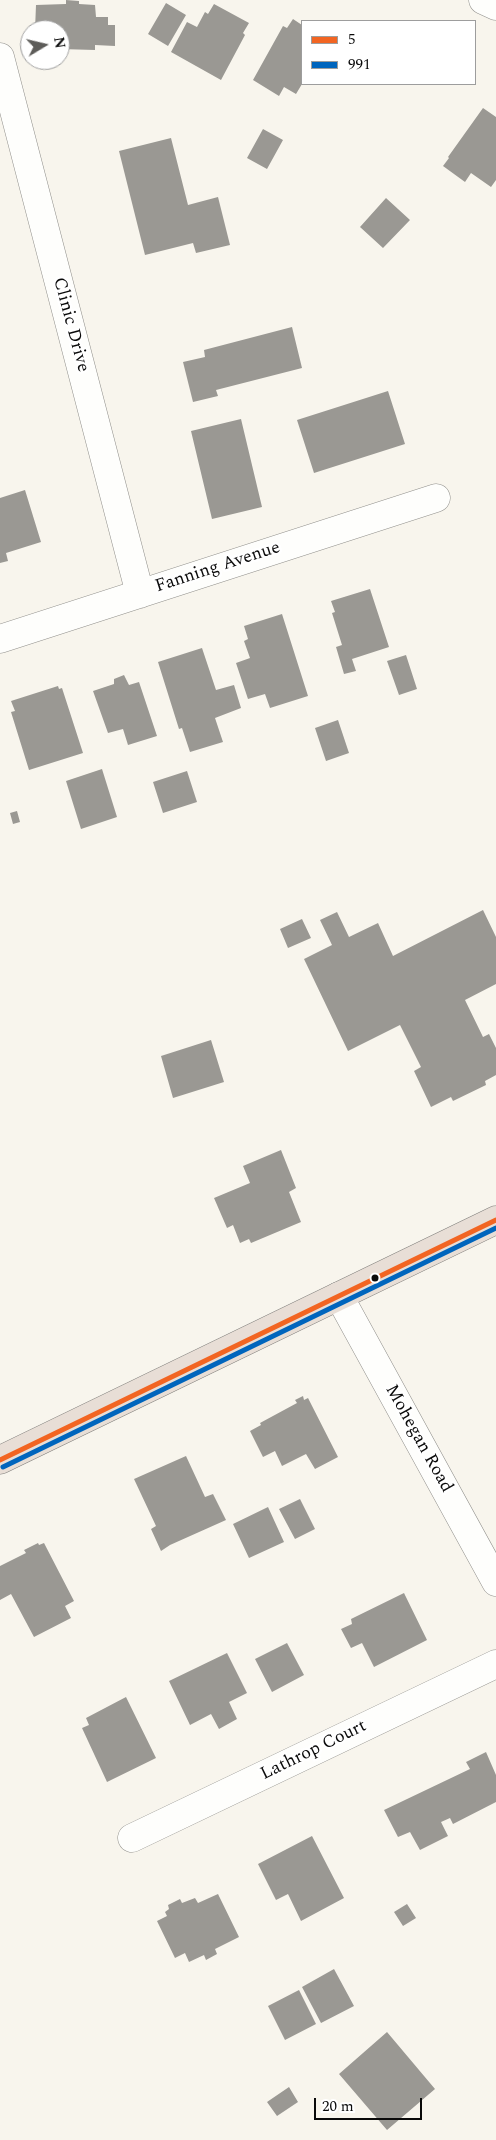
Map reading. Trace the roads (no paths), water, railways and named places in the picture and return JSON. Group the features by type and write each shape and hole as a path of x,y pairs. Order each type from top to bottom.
{"highway":[{"path":"0,1460 496,1220"}],"street":[{"path":"483,0 496,6"},
{"name":"Clinic Drive","path":"0,57 140,594"},
{"name":"Fanning Avenue","path":"0,639 436,498"},
{"name":"Mohegan Road","path":"339,1296 496,1582"},
{"name":"Lathrop Court","path":"132,1838 496,1664"}]}
